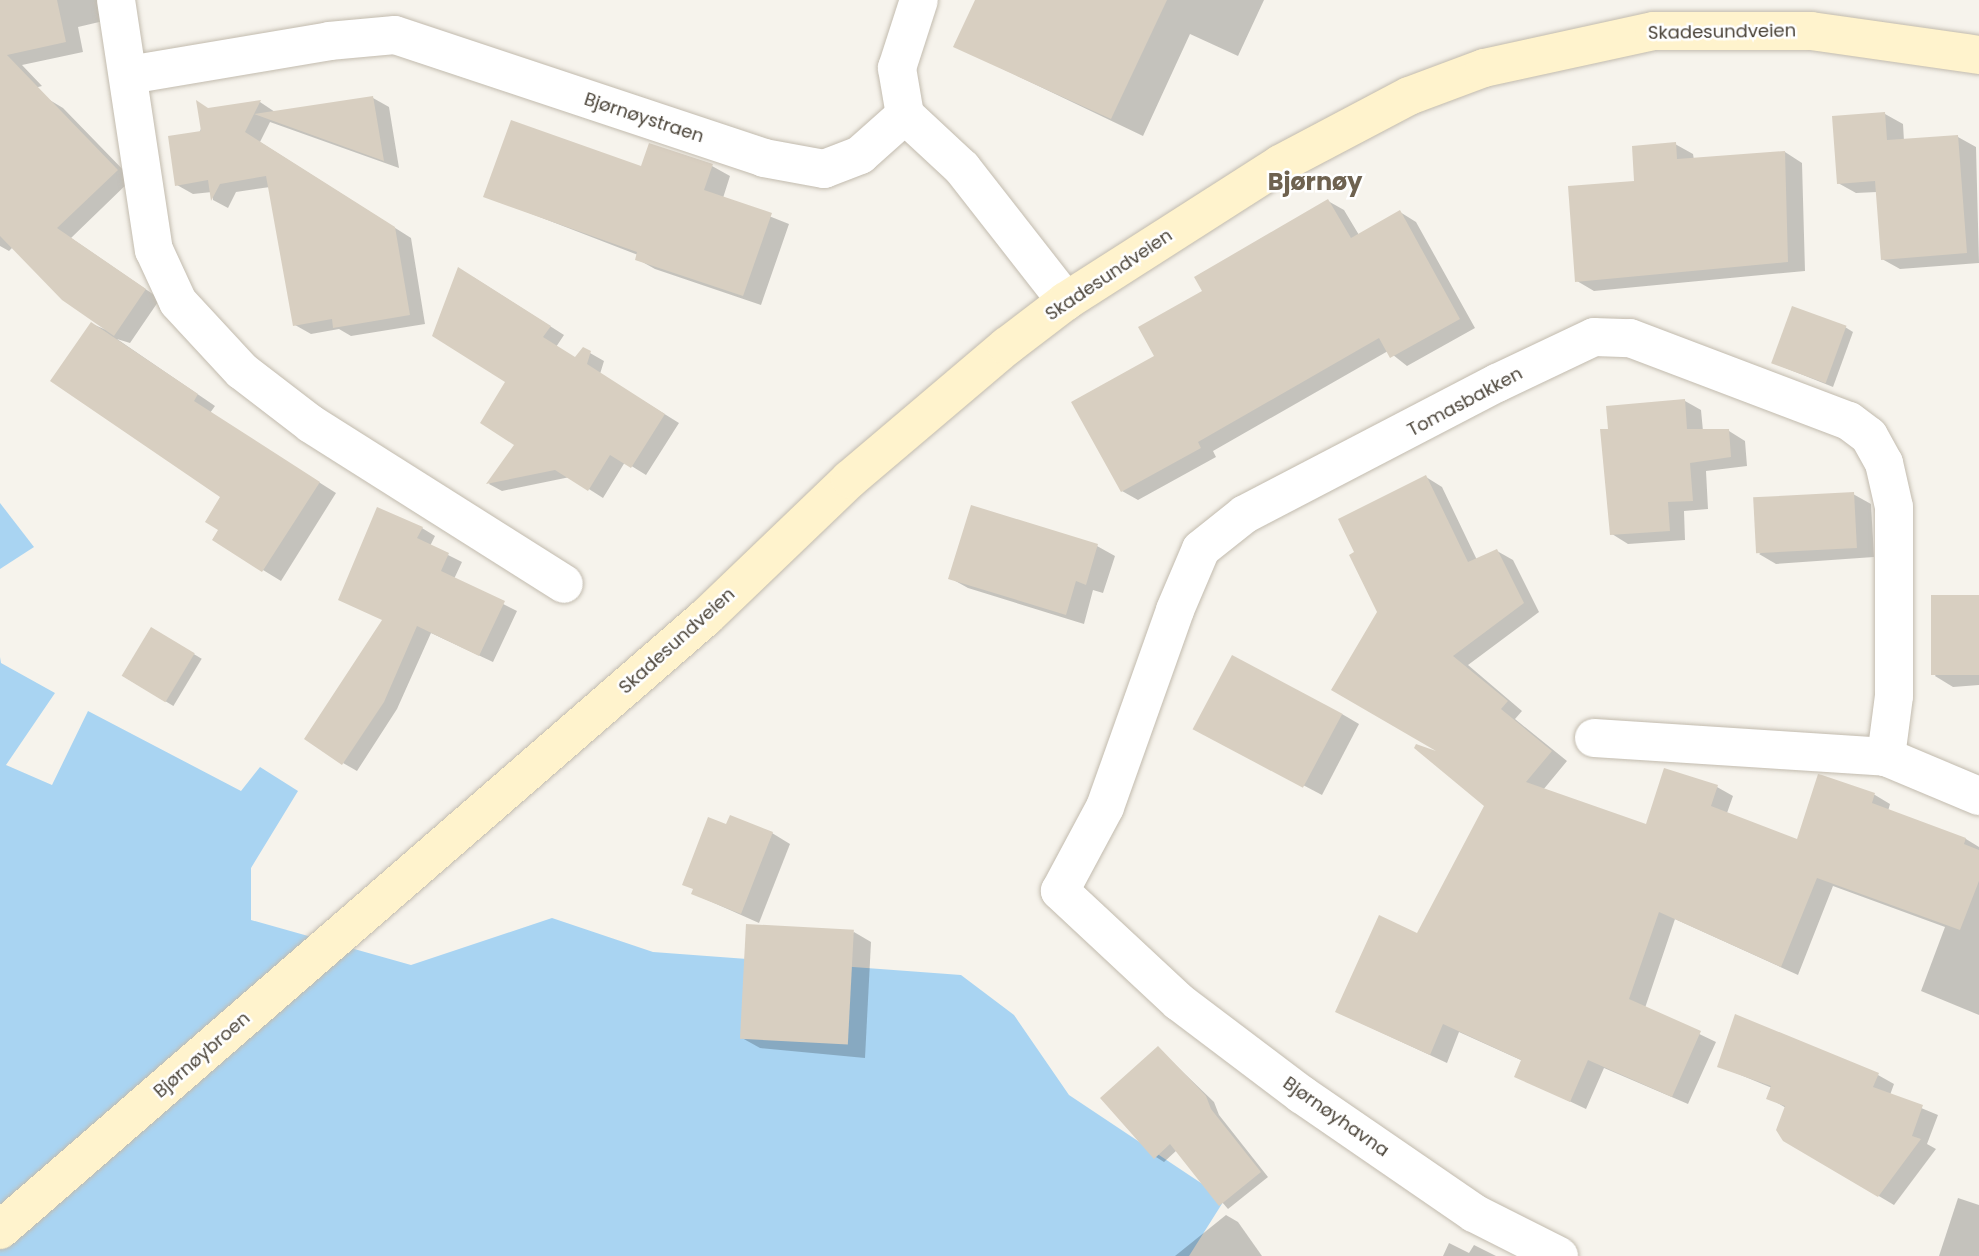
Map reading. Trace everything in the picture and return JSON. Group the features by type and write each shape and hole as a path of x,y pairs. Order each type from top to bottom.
{"street":[{"path":"116,0 154,250 178,302 242,371 312,424 564,584"},
{"path":"919,0 897,68 905,115 962,168 1066,301"},
{"name":"Skadesundveien","path":"403,880 706,617 850,479 1066,301 1345,127 1409,96 1485,68 1654,31 1811,31 1979,55"},
{"name":"Bjørnøystraen","path":"129,75 395,35 764,158 824,169 860,155 905,115"},
{"name":"Tomasbakken","path":"1129,953 1060,891 1105,807 1175,610 1201,549 1245,514 1594,337 1630,338 1731,373 1849,421 1869,436 1884,463 1894,507 1894,696 1886,757"},
{"path":"1594,738 1886,757 1938,783 1979,796"},
{"name":"Bjørnøybroen","path":"0,1230 403,880"},
{"name":"Bjørnøyhavna","path":"1129,953 1180,1002 1343,1124 1474,1213 1559,1256"}],"water":[{"path":"0,503 34,547 0,569"},
{"path":"0,657 1,663 55,693 6,765 52,785 88,711 241,791 260,767 298,791 251,868 251,920 411,965 552,918 653,952 961,975 1014,1015 1069,1095 1225,1199 1189,1256 0,1256"}],"building":[{"path":"0,0 57,0 66,42 7,55 118,170 57,228 146,289 114,336 62,300 0,236"},
{"path":"975,0 1167,0 1111,119 953,47"},
{"path":"373,96 384,161 254,114"},
{"path":"196,100 208,108 261,100 245,132 395,227 410,315 333,328 332,319 293,326 266,176 220,184 211,201 208,180 175,186 168,136 201,131"},
{"path":"1885,112 1887,140 1958,135 1967,253 1881,260 1875,181 1837,184 1832,116"},
{"path":"511,120 641,166 649,143 713,164 704,190 772,213 743,296 635,260 637,252 483,197"},
{"path":"1676,142 1677,159 1785,151 1788,262 1575,282 1568,186 1634,181 1632,146"},
{"path":"1328,199 1351,238 1400,210 1460,319 1390,358 1379,338 1198,442 1201,448 1121,492 1071,402 1154,356 1138,327 1202,291 1194,277"},
{"path":"458,267 551,326 543,337 575,357 583,347 591,351 587,364 665,414 631,468 610,455 588,491 555,470 486,484 514,445 480,423 505,382 432,336"},
{"path":"1792,306 1847,326 1826,383 1771,363"},
{"path":"91,322 198,394 194,401 320,482 262,572 212,540 218,530 205,522 220,497 50,381"},
{"path":"1685,399 1687,429 1729,429 1731,457 1690,463 1693,501 1668,502 1670,531 1610,535 1600,429 1608,429 1606,406"},
{"path":"1426,475 1468,562 1497,549 1524,603 1453,656 1508,701 1501,709 1552,751 1526,782 1646,824 1664,768 1718,785 1711,806 1797,839 1818,774 1875,793 1872,803 1966,838 1964,844 1979,850 1979,881 1960,930 1817,878 1781,967 1659,912 1629,999 1701,1031 1672,1097 1588,1060 1570,1102 1514,1077 1521,1060 1443,1024 1430,1055 1335,1012 1379,915 1417,933 1484,806 1414,748 1416,744 1436,751 1331,690 1377,612 1349,555 1354,552 1338,519"},
{"path":"1854,492 1857,548 1756,553 1753,497"},
{"path":"971,505 1098,544 1086,585 1076,581 1066,615 948,579"},
{"path":"377,507 423,527 417,538 449,553 441,571 505,601 479,656 417,626 384,702 342,765 304,739 382,620 338,600"},
{"path":"1931,595 1979,595 1979,675 1931,675"},
{"path":"151,627 195,653 165,702 122,676"},
{"path":"1232,655 1342,714 1303,788 1193,729"},
{"path":"730,815 773,832 741,914 691,894 693,889 682,885 708,817 726,824"},
{"path":"746,924 854,930 848,1044 740,1039"},
{"path":"1735,1014 1879,1073 1873,1087 1923,1105 1912,1136 1921,1139 1878,1197 1783,1141 1776,1130 1785,1106 1766,1099 1771,1086 1717,1067"},
{"path":"1158,1046 1206,1096 1211,1109 1261,1172 1219,1206 1170,1144 1154,1159 1100,1098"}],"district":[{"name":"Bjørnøy","path":"1315,182"}]}
